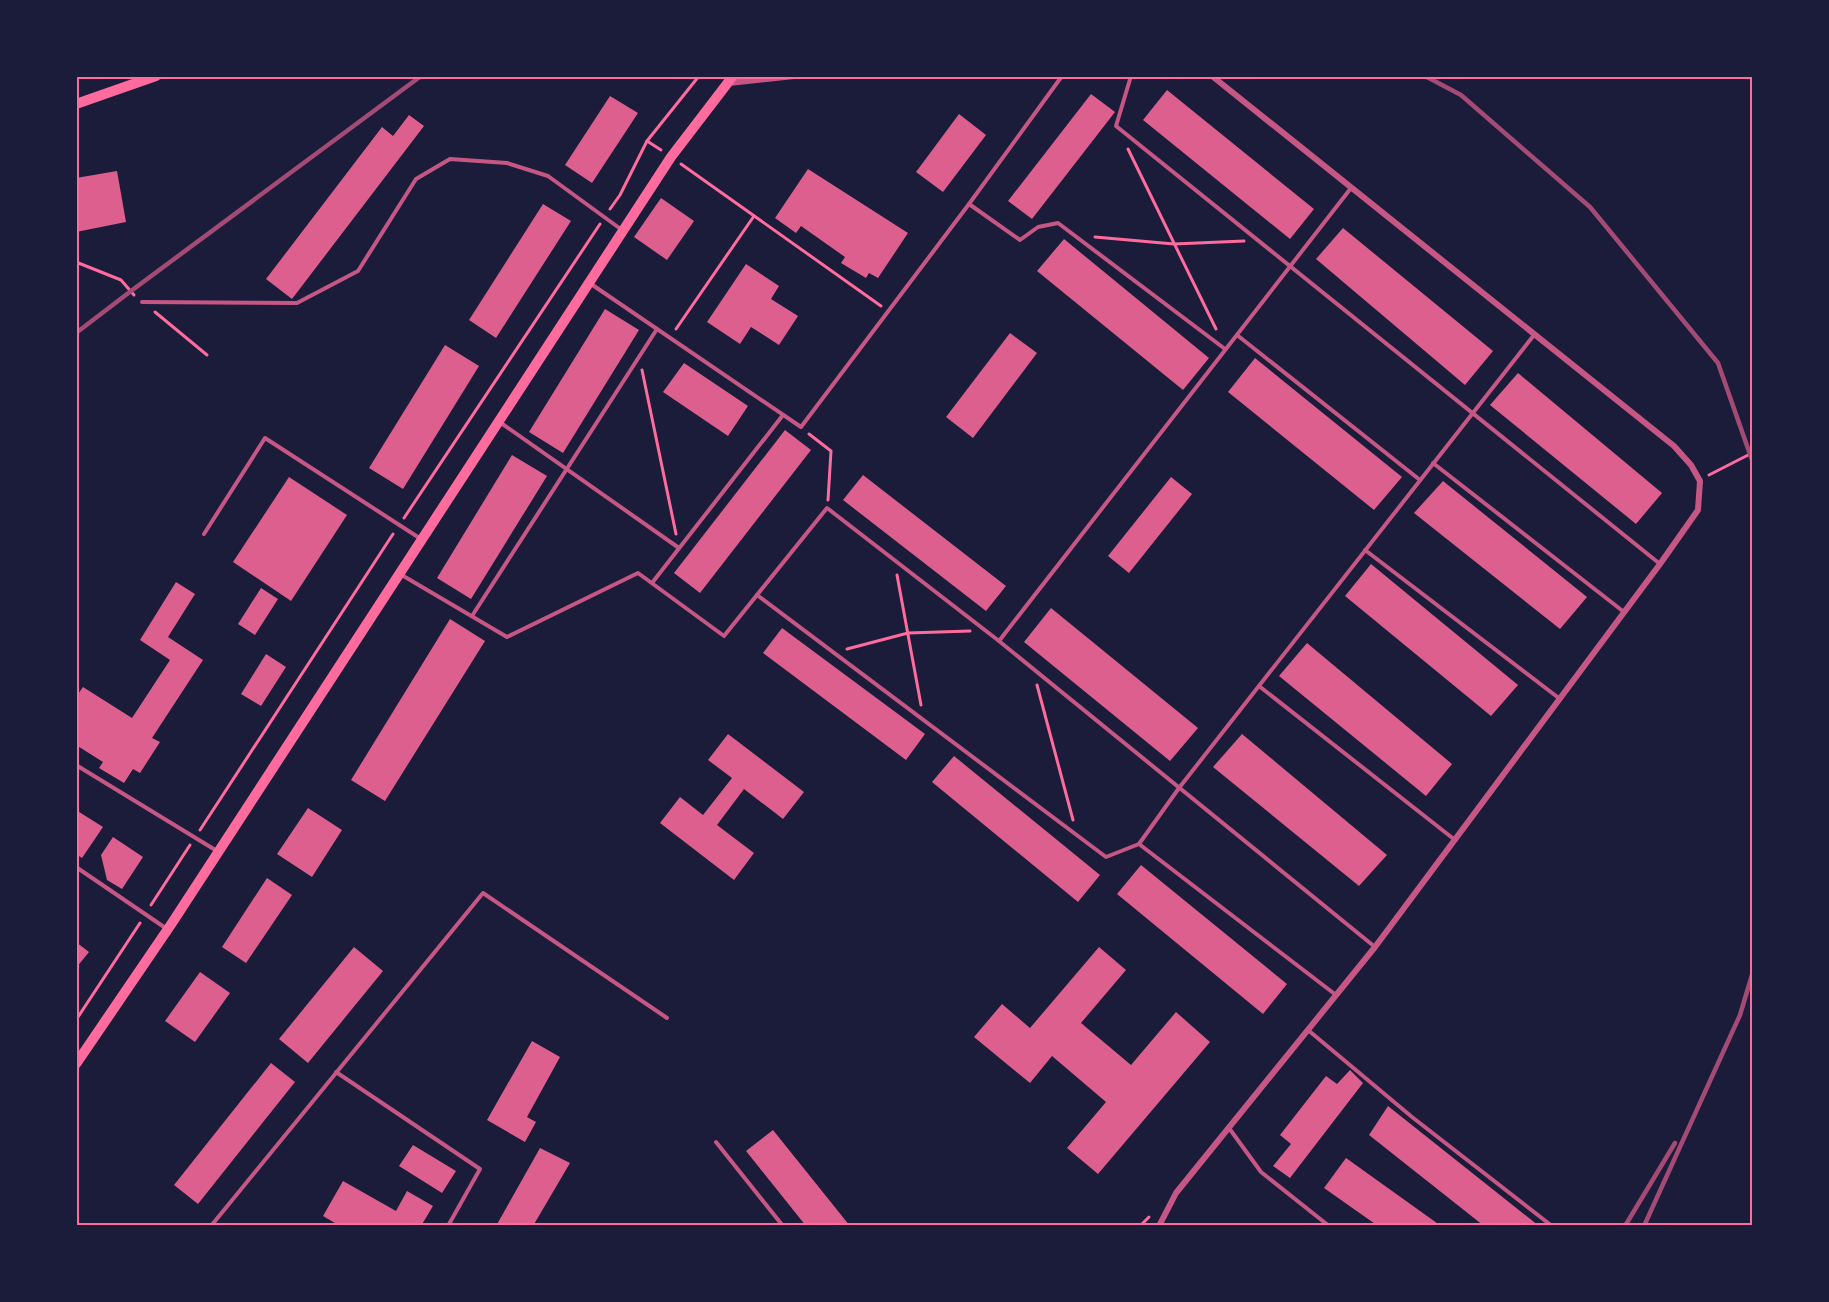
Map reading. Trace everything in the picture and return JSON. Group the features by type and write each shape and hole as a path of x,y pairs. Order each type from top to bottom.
{"main road":[{"path":"76,104 156,76"},
{"path":"76,1064 218,852 622,230 671,157 730,80"}],"street":[{"path":"730,80 794,76"},
{"path":"1159,1226 1176,1193 1375,947 1660,564 1698,510 1700,480 1691,465 1674,446 1212,76"}],"lane":[{"path":"588,282 801,427 1062,76"},
{"path":"1131,76 1116,126 1660,564"},
{"path":"142,302 297,303 358,271 417,179 450,159 507,163 548,176 622,230"},
{"path":"999,641 1351,188"},
{"path":"969,204 1020,240 1038,227 1058,223 1226,349"},
{"path":"472,616 657,329"},
{"path":"1237,334 1420,480"},
{"path":"757,595 1106,858 1139,843 1179,788 1534,334"},
{"path":"652,583 783,415"},
{"path":"497,421 679,548"},
{"path":"204,534 265,438 421,540"},
{"path":"1433,463 1624,612"},
{"path":"400,573 507,637 638,573 724,636 827,508 999,641 1375,947"},
{"path":"1365,550 1560,699"},
{"path":"1259,686 1455,840"},
{"path":"76,765 218,852"},
{"path":"1139,843 1336,995"},
{"path":"76,867 167,929"},
{"path":"210,1226 483,893 667,1018"},
{"path":"1308,1030 1412,1117 1552,1226"},
{"path":"336,1072 480,1169 448,1226"},
{"path":"1229,1128 1260,1172 1329,1226"},
{"path":"716,1142 783,1226"}],"path":[{"path":"76,1020 399,525 620,195 647,141 699,76"},
{"path":"647,141 888,311"},
{"path":"1127,147 1226,349"},
{"path":"670,338 754,216"},
{"path":"1075,235 1174,244 1259,241"},
{"path":"639,356 679,548"},
{"path":"801,427 831,451 827,508"},
{"path":"1700,480 1752,453"},
{"path":"894,560 925,721"},
{"path":"834,652 908,633 986,631"},
{"path":"1032,668 1078,837"}],"building":[{"path":"1167,90 1314,209 1290,239 1143,120"},
{"path":"1091,94 1115,112 1032,219 1008,201"},
{"path":"610,96 638,113 592,183 565,165"},
{"path":"959,114 986,135 943,192 916,172"},
{"path":"409,115 424,126 292,299 266,279 382,127 393,136"},
{"path":"808,169 908,233 878,278 869,273 866,278 841,263 845,257 801,226 796,233 775,218"},
{"path":"117,171 126,222 76,232 76,178"},
{"path":"661,198 694,221 667,260 634,237"},
{"path":"543,204 571,221 496,338 469,320"},
{"path":"1343,228 1493,351 1465,385 1316,259"},
{"path":"1064,239 1209,358 1183,390 1037,271"},
{"path":"746,264 779,286 771,299 798,316 779,345 751,327 740,344 707,322"},
{"path":"605,309 639,330 563,453 529,432"},
{"path":"1010,333 1037,353 973,438 946,417"},
{"path":"445,345 479,366 403,489 369,468"},
{"path":"1255,358 1402,477 1374,510 1228,392"},
{"path":"684,363 748,406 728,436 663,392"},
{"path":"1518,373 1662,493 1636,524 1490,405"},
{"path":"785,430 811,450 700,593 674,573"},
{"path":"512,455 547,476 471,599 437,578"},
{"path":"863,475 1006,586 986,611 843,500"},
{"path":"289,477 347,515 291,601 233,562"},
{"path":"1171,477 1192,494 1129,573 1108,556"},
{"path":"1443,481 1587,597 1560,629 1414,513"},
{"path":"1371,564 1518,685 1491,716 1345,596"},
{"path":"176,582 195,594 168,637 203,660 152,738 160,742 140,773 133,769 124,783 99,768 103,762 76,745 76,697 83,687 132,718 170,660 140,640"},
{"path":"261,588 278,599 255,635 238,624"},
{"path":"1051,608 1198,728 1170,761 1024,642"},
{"path":"450,619 485,641 385,801 351,780"},
{"path":"782,628 925,734 906,760 763,653"},
{"path":"1307,643 1452,764 1426,796 1279,676"},
{"path":"266,654 286,667 261,706 241,694"},
{"path":"728,734 804,792 783,819 744,789 717,825 754,853 734,880 660,823 680,797 703,815 732,778 708,760"},
{"path":"1242,734 1387,855 1359,886 1213,767"},
{"path":"954,756 1100,875 1078,902 932,782"},
{"path":"308,808 342,830 312,877 277,854"},
{"path":"76,810 103,827 82,858 76,854"},
{"path":"113,837 143,857 122,889 107,880 101,855"},
{"path":"1141,865 1287,984 1263,1014 1117,894"},
{"path":"267,878 292,895 246,963 222,947"},
{"path":"76,942 89,952 76,968"},
{"path":"354,947 383,971 308,1063 279,1039"},
{"path":"1099,947 1126,970 1081,1023 1131,1065 1176,1012 1210,1042 1098,1174 1067,1148 1106,1102 1052,1056 1030,1083 974,1037 1002,1004 1030,1028"},
{"path":"200,972 230,993 195,1042 165,1021"},
{"path":"532,1041 560,1057 527,1117 536,1122 525,1142 487,1120"},
{"path":"271,1063 295,1082 198,1204 174,1185"},
{"path":"1350,1070 1363,1083 1290,1178 1273,1166 1291,1144 1280,1135 1326,1076 1337,1084"},
{"path":"1388,1106 1539,1226 1484,1226 1369,1135"},
{"path":"773,1130 850,1226 806,1226 746,1151"},
{"path":"413,1145 456,1171 442,1193 399,1166"},
{"path":"540,1148 570,1163 533,1226 496,1226"},
{"path":"1346,1158 1441,1226 1378,1226 1324,1188"},
{"path":"343,1181 396,1211 407,1191 433,1206 421,1226 340,1226 323,1216"}],"railway":[{"path":"76,333 421,76"},
{"path":"1425,76 1461,95 1590,207 1718,363 1752,460"},
{"path":"1644,1226 1740,1015 1752,975"},
{"path":"1625,1226 1675,1143"}]}
